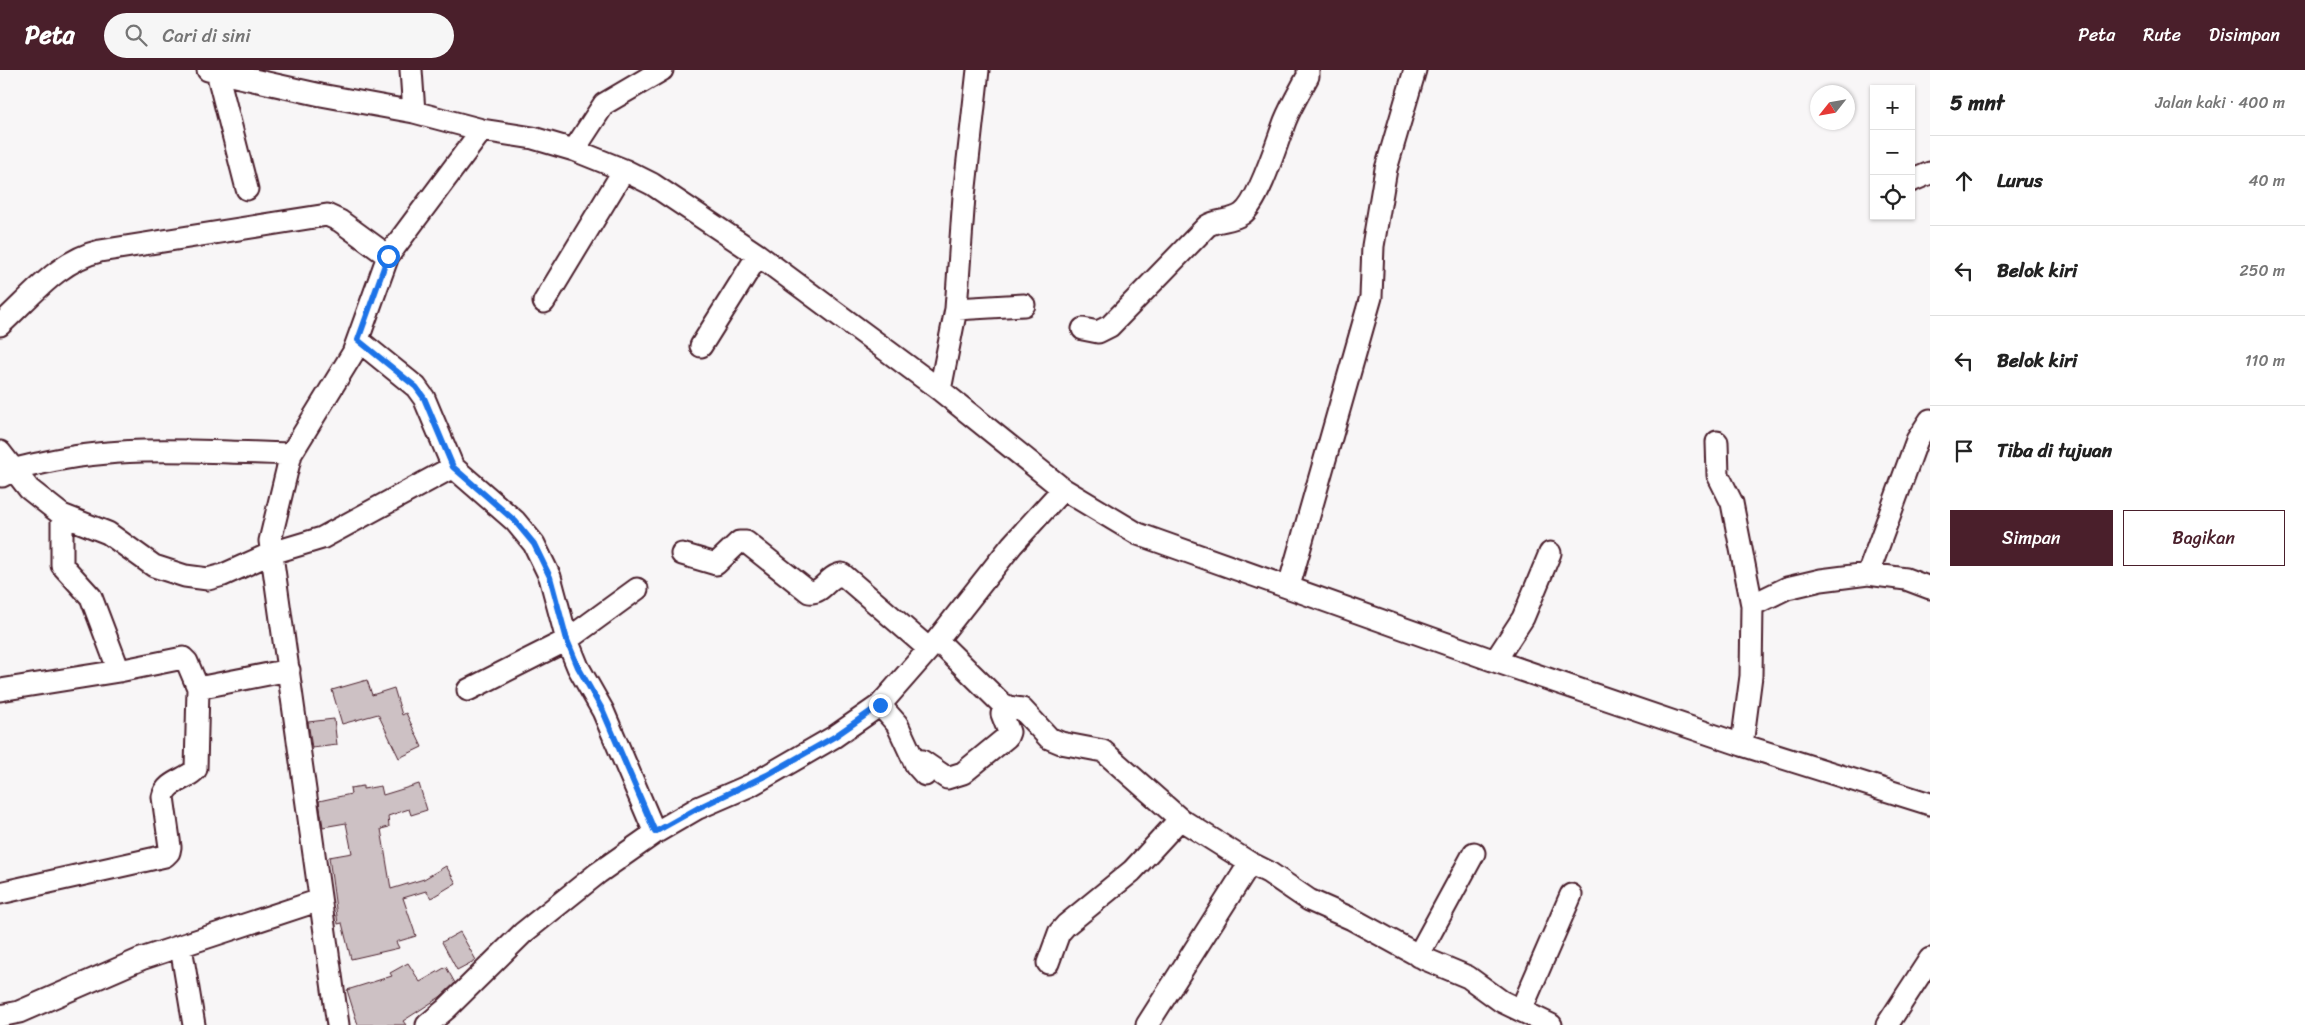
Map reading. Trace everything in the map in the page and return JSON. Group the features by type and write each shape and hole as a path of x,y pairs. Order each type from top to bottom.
{"street":[{"path":"411,70 414,112"},
{"path":"574,150 604,104 662,70"},
{"path":"940,390 956,309 964,196 978,70"},
{"path":"1083,329 1098,332 1110,326 1207,226 1213,222 1234,219 1246,211 1264,177 1286,119 1308,76 1308,70"},
{"path":"1289,586 1371,297 1373,246 1386,169 1415,70"},
{"path":"247,189 212,71 260,76 482,130 532,138 574,150 624,170 652,184 758,255 940,390 1063,489 1138,534 1289,586 1495,661 1742,745 1930,804"},
{"path":"335,1024 320,900 270,541 291,454 353,352 388,256 482,130"},
{"path":"544,302 624,170"},
{"path":"1915,179 1930,173"},
{"path":"0,325 68,263 84,255 100,251 327,215 340,221 388,256"},
{"path":"701,346 758,255"},
{"path":"956,309 1024,305"},
{"path":"358,340 409,379 421,392 453,467 515,521 534,544 550,577 567,640 578,667 603,711 655,832"},
{"path":"1868,574 1917,440 1930,420"},
{"path":"1716,442 1718,475 1732,502 1752,606 1750,676 1742,745"},
{"path":"0,452 6,474 62,515 108,533 154,566 186,576 208,579 223,575 272,553 322,538 453,467"},
{"path":"6,474 62,458 153,452 291,454"},
{"path":"427,1025 446,1009 523,933 598,873 655,832 698,808 751,785 834,737 880,705 933,644 1012,545 1063,489"},
{"path":"62,515 62,565 91,598 119,671"},
{"path":"682,554 716,564 739,542 746,542 809,592 814,593 820,590 832,576 842,574 933,644 1005,705 1022,709 1049,738 1055,741 1103,751 1180,819 1250,863 1268,872 1310,900 1352,919 1418,956 1468,977 1501,1000 1551,1025"},
{"path":"1495,661 1523,618 1550,553"},
{"path":"1752,606 1787,588 1821,580 1868,574 1906,579 1930,588"},
{"path":"468,690 567,640 637,589"},
{"path":"0,690 119,671 183,658 187,662 198,688 196,769 192,774 168,787 163,797 169,852 160,858 0,893"},
{"path":"198,688 288,670"},
{"path":"880,705 896,724 916,765 942,791"},
{"path":"916,765 922,761 947,778 963,773 1007,737 1009,732 1002,714 1005,705"},
{"path":"1048,963 1059,933 1066,925 1132,871 1180,819"},
{"path":"1418,956 1474,853"},
{"path":"1147,1025 1250,863"},
{"path":"1521,1010 1570,895"},
{"path":"15,1018 141,959 320,900"},
{"path":"181,947 194,1025"},
{"path":"1895,1022 1930,959"}],"building":[{"path":"367,680 372,695 394,688 402,715 406,713 422,747 399,758 378,714 342,724 332,690"},
{"path":"334,719 337,745 312,748 308,722"},
{"path":"419,784 427,810 411,815 409,809 388,816 389,827 381,829 391,889 424,879 446,866 456,883 431,898 426,891 403,898 416,936 396,942 399,948 351,959 342,923 338,924 329,857 352,853 346,823 323,827 319,801 351,794 350,788 363,786 363,789 381,786 383,795"},
{"path":"460,932 476,960 457,970 442,942"},
{"path":"408,963 420,982 446,967 455,983 440,997 403,1021 406,1025 358,1025 347,990 392,976 390,973"}],"route":[{"path":"388,256 358,340 409,379 421,392 453,467 515,521 534,544 550,577 567,640 578,667 603,711 655,832 698,808 751,785 834,737 880,705"}]}
